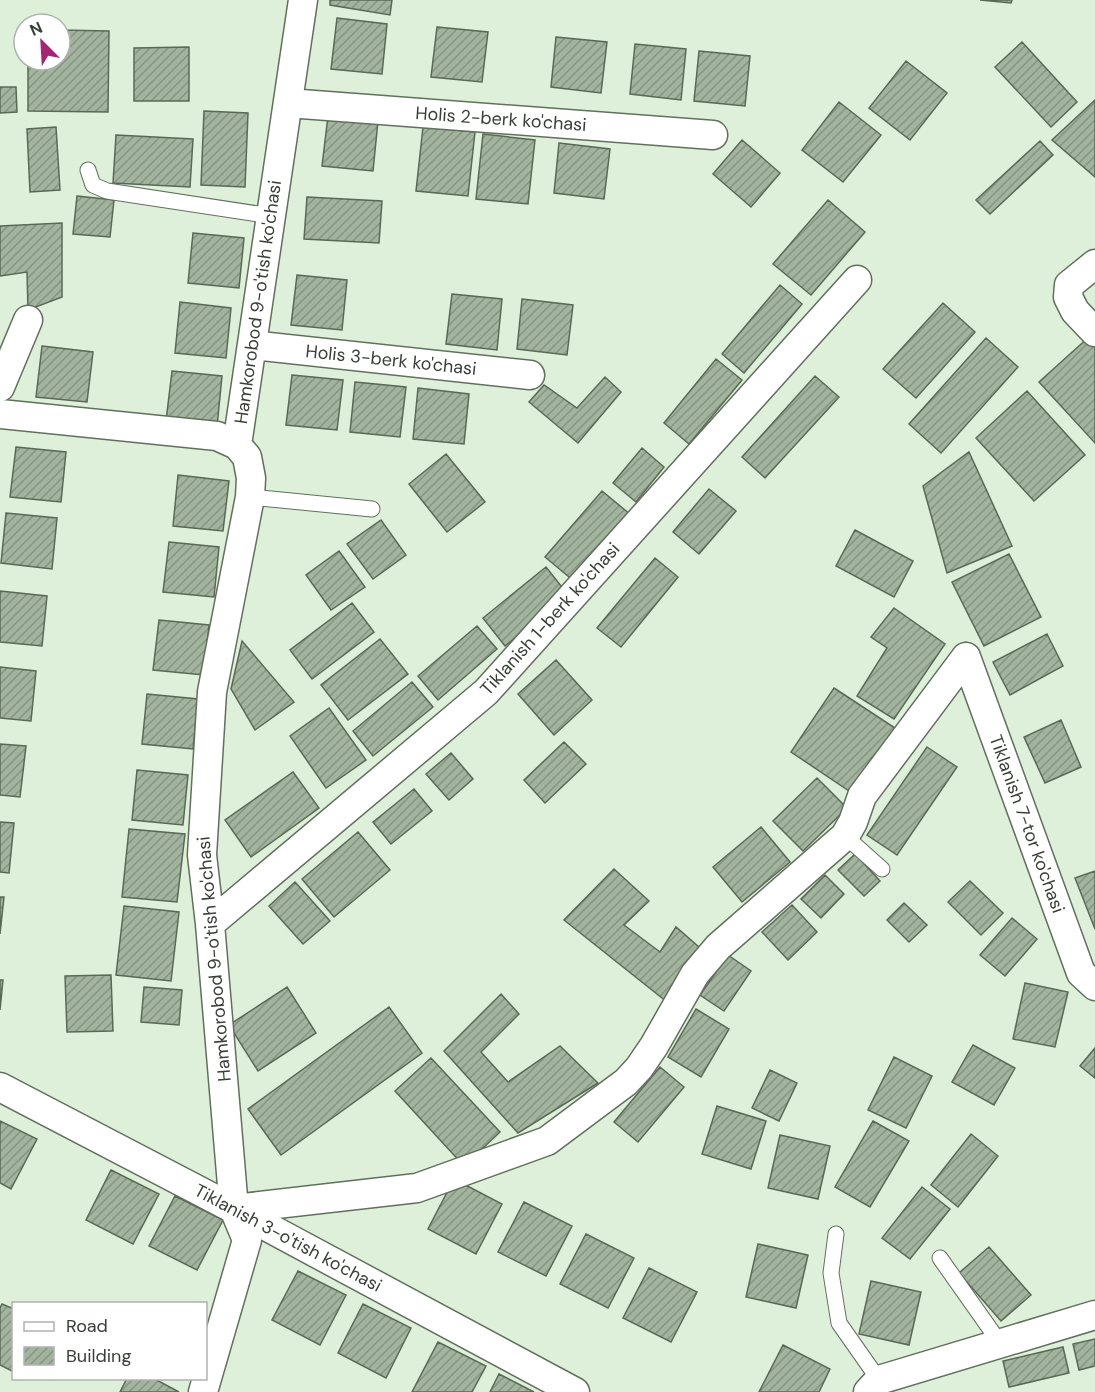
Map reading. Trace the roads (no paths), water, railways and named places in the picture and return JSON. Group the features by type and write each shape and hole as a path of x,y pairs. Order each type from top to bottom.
{"street":[{"name":"Hamkorobod 9-o'tish ko'chasi","path":"204,1392 247,1240 234,1209 202,855 212,692 250,497 247,457 237,444 303,0"},
{"name":"Holis 2-berk ko'chasi","path":"288,103 713,135"},
{"path":"1095,264 1069,285 1068,297 1075,311 1095,332"},
{"name":"Tiklanish 1-berk ko'chasi","path":"210,924 486,692 857,280"},
{"path":"0,387 28,320"},
{"name":"Holis 3-berk ko'chasi","path":"252,345 530,375"},
{"path":"0,414 217,436 237,444"},
{"name":"Tiklanish 7-tor ko'chasi","path":"845,836 854,822 862,796 966,657 1081,973 1095,986"},
{"path":"234,1209 417,1188 547,1141 626,1082 654,1047 695,975 718,947 845,836"},
{"name":"Tiklanish 3-o'tish ko'chasi","path":"0,1087 234,1209 575,1392"},
{"path":"874,1386 1000,1343 1095,1315"}],"lane":[{"path":"88,170 93,185 107,191 271,216"},
{"path":"250,497 372,509"},
{"path":"845,836 882,869"},
{"path":"836,1234 831,1273 839,1323 874,1386"},
{"path":"940,1258 1000,1343"}]}
